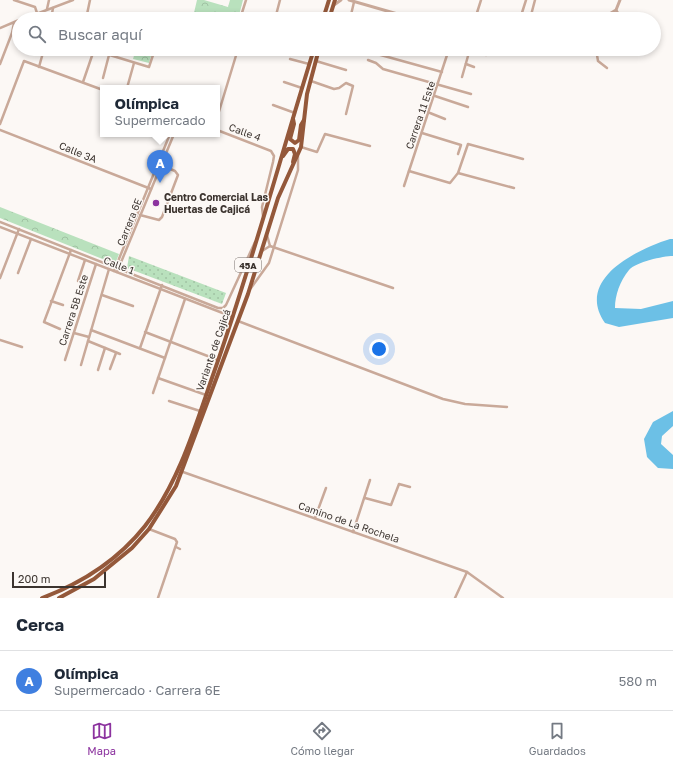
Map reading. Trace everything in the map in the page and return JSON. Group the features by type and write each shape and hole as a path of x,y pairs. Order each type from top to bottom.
{"highway":[{"path":"332,10 335,0"},
{"path":"325,12 328,1"},
{"name":"Variante de Cajicá","path":"42,598 85,578 112,559 137,534 166,493 200,411 233,318 312,56"},
{"name":"Variante de Cajicá","path":"59,598 82,586 106,570 132,548 165,506 183,472 248,294 278,198 301,147 307,94 317,56"},
{"path":"293,118 294,124 290,139 295,143 299,140 301,125 305,120"},
{"path":"278,165 286,151 293,149 295,154 291,170"}],"street":[{"path":"14,0 35,7 37,12"},
{"path":"47,10 50,0"},
{"path":"40,12 73,0"},
{"path":"87,12 90,0"},
{"path":"242,12 246,0"},
{"path":"278,12 280,0"},
{"path":"332,10 335,4 341,0"},
{"path":"349,0 390,12"},
{"path":"477,12 481,0"},
{"path":"522,12 526,0"},
{"path":"532,12 535,0"},
{"path":"613,12 616,10 620,0"},
{"path":"352,12 354,2"},
{"path":"52,12 53,8"},
{"path":"0,28 12,23"},
{"path":"0,64 12,33"},
{"path":"39,67 42,56"},
{"path":"83,82 90,56"},
{"path":"103,78 109,56"},
{"path":"113,56 149,67 153,56"},
{"path":"220,108 236,56"},
{"path":"384,56 442,72"},
{"name":"Carrera 11 Este","path":"404,186 430,113 447,56"},
{"path":"462,77 468,56"},
{"path":"597,56 598,61 607,68"},
{"path":"290,59 309,64"},
{"path":"368,60 376,63 383,69 471,94"},
{"path":"0,124 24,61 100,89"},
{"path":"316,61 346,70"},
{"path":"128,85 134,62"},
{"path":"466,64 474,67"},
{"path":"310,81 334,89 339,88 346,83 351,84 353,87 346,114"},
{"path":"284,82 302,89"},
{"path":"435,96 468,107"},
{"path":"273,105 295,113"},
{"path":"430,113 445,119"},
{"name":"Calle 3A","path":"0,130 150,189"},
{"name":"Calle 4","path":"220,131 271,151 274,156 262,207 263,216"},
{"path":"422,133 461,145 458,154"},
{"path":"301,147 318,152 325,134 370,146"},
{"name":"Carrera 6E","path":"115,272 140,215 169,137"},
{"name":"Carrera 6E","path":"117,268 173,137"},
{"path":"409,171 450,183 458,173 468,144 522,159"},
{"path":"248,294 269,263 298,170 298,156"},
{"path":"140,215 158,220 162,217 178,175 175,171 161,165"},
{"path":"458,173 514,188"},
{"name":"Calle 1","path":"0,222 218,308 223,308 226,305 255,242"},
{"name":"Calle 1","path":"0,227 233,318"},
{"path":"0,278 18,229"},
{"path":"266,234 270,246 274,248 393,288"},
{"path":"18,273 31,239"},
{"path":"260,252 270,246"},
{"path":"60,329 44,322 71,250"},
{"path":"78,281 85,260"},
{"name":"Carrera 5B Este","path":"65,360 96,264"},
{"path":"81,364 109,269"},
{"path":"140,348 162,285"},
{"path":"102,295 133,306"},
{"path":"153,393 185,299"},
{"path":"51,301 63,305"},
{"path":"238,321 443,398 465,404 507,407"},
{"path":"91,330 165,358"},
{"path":"145,332 218,360"},
{"path":"74,333 120,354"},
{"path":"0,340 22,347"},
{"path":"98,370 105,348"},
{"path":"110,369 116,353"},
{"path":"158,378 206,395"},
{"path":"169,400 200,411"},
{"name":"Camino de La Rochela","path":"183,472 467,572 503,598"},
{"path":"353,532 370,480"},
{"path":"365,498 391,505 399,484 410,487"},
{"path":"315,518 326,488"},
{"path":"149,528 175,539 177,542 159,598"},
{"path":"176,548 180,549"},
{"path":"455,598 467,572"}],"green space":[{"path":"197,0 204,0 228,7 230,0 243,0 240,12 194,12"},
{"path":"134,56 151,56 149,63 133,59"},
{"path":"0,207 119,254 115,264 0,218"},
{"path":"129,256 226,293 222,304 127,268"}],"water":[{"path":"673,239 673,256 657,258 632,267 623,279 619,288 615,308 641,309 673,301 673,318 619,327 605,323 598,307 598,293 603,280 613,269 626,259 656,244"},
{"path":"673,411 673,426 662,436 661,444 673,455 673,469 658,468 647,457 644,439 653,422"}],"place":[{"name":"Olímpica","path":"160,183"},
{"name":"Centro Comercial Las Huertas de Cajicá","path":"156,203"}]}
